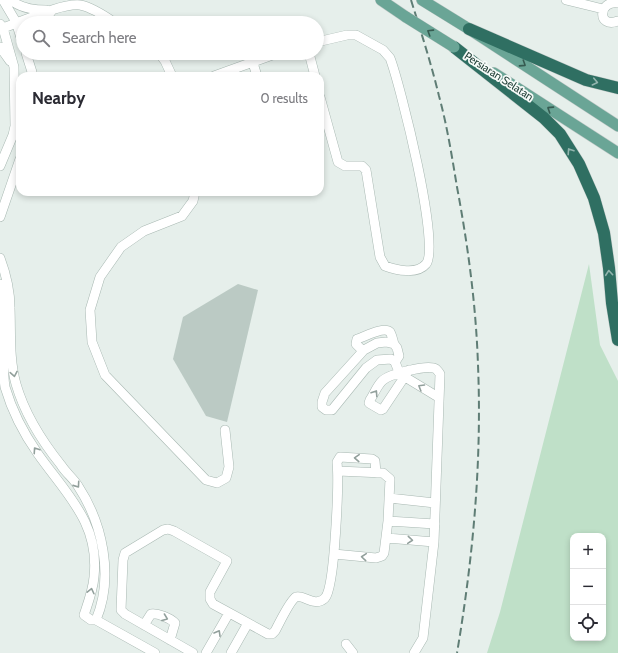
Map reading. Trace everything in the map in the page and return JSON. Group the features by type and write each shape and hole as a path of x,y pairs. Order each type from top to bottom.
{"highway":[{"path":"469,28 586,80 618,88"},
{"path":"454,47 544,118 560,134 579,164 594,198 604,233 618,340"}],"main road":[{"name":"Persiaran Selatan","path":"380,0 618,153"},
{"path":"422,0 469,28 618,126"}],"street":[{"path":"0,166 13,135 14,126 14,67 1,27 16,22 3,0"},
{"path":"11,0 33,10 53,10"},
{"path":"566,0 603,9"},
{"path":"617,2 609,2 604,6 603,16 608,21 618,21"},
{"path":"34,16 53,10 88,4 105,16"},
{"path":"47,16 53,10"},
{"path":"324,41 356,35 383,50 390,58 409,124 420,179 430,240 429,258 426,265 419,269 408,270 394,269 385,266 380,257 366,170 362,166 346,166 338,162 324,111"},
{"path":"0,47 14,67"},
{"path":"28,60 31,72"},
{"path":"32,72 33,60"},
{"path":"165,60 170,72"},
{"path":"226,72 260,60"},
{"path":"311,60 314,72"},
{"path":"253,63 256,72"},
{"path":"0,217 16,170"},
{"path":"0,203 8,193"},
{"path":"194,196 193,201 182,216 144,230 121,247 100,277 90,310 92,342 105,375 206,480 217,483 226,478 230,467 225,430"},
{"path":"0,258 7,283 10,307 1,356 4,386 13,410 26,436 74,502 88,527 94,549 94,576 91,593 84,615 91,620 96,620 155,653"},
{"path":"0,284 4,336 16,383 26,413 41,440 78,486 98,526 103,549 105,572 100,611 96,620"},
{"path":"396,362 399,356 389,331 378,331 356,339 356,344 364,350 325,393 322,407 326,410 332,410 366,368 377,360 392,359 404,373 438,397"},
{"path":"404,373 432,368 437,369 440,374 434,542 423,638 414,653"},
{"path":"193,653 125,614 121,610 123,560 125,553 163,530 174,531 227,561 210,592 210,600 229,613 268,634 272,634 296,597 298,596 319,602 328,594 334,554 338,470 337,462 340,457 372,459 376,463 376,473"},
{"path":"334,554 376,558 382,556 387,538 390,479 383,473 338,470"},
{"path":"389,498 435,503"},
{"path":"388,521 435,524"},
{"path":"387,538 434,542"},
{"path":"206,653 229,613"},
{"path":"144,625 151,614 172,620 174,623 174,628 170,640"},
{"path":"231,653 248,623"},
{"path":"346,644 353,653"}],"green space":[{"path":"589,264 600,345 618,381 618,653 487,653 500,612"}],"building":[{"path":"238,284 258,290 227,422 206,416 173,359 183,317"}],"railway":[{"path":"411,0 433,72 447,130 465,231 475,320 478,365 479,438 472,546 457,653"}]}
